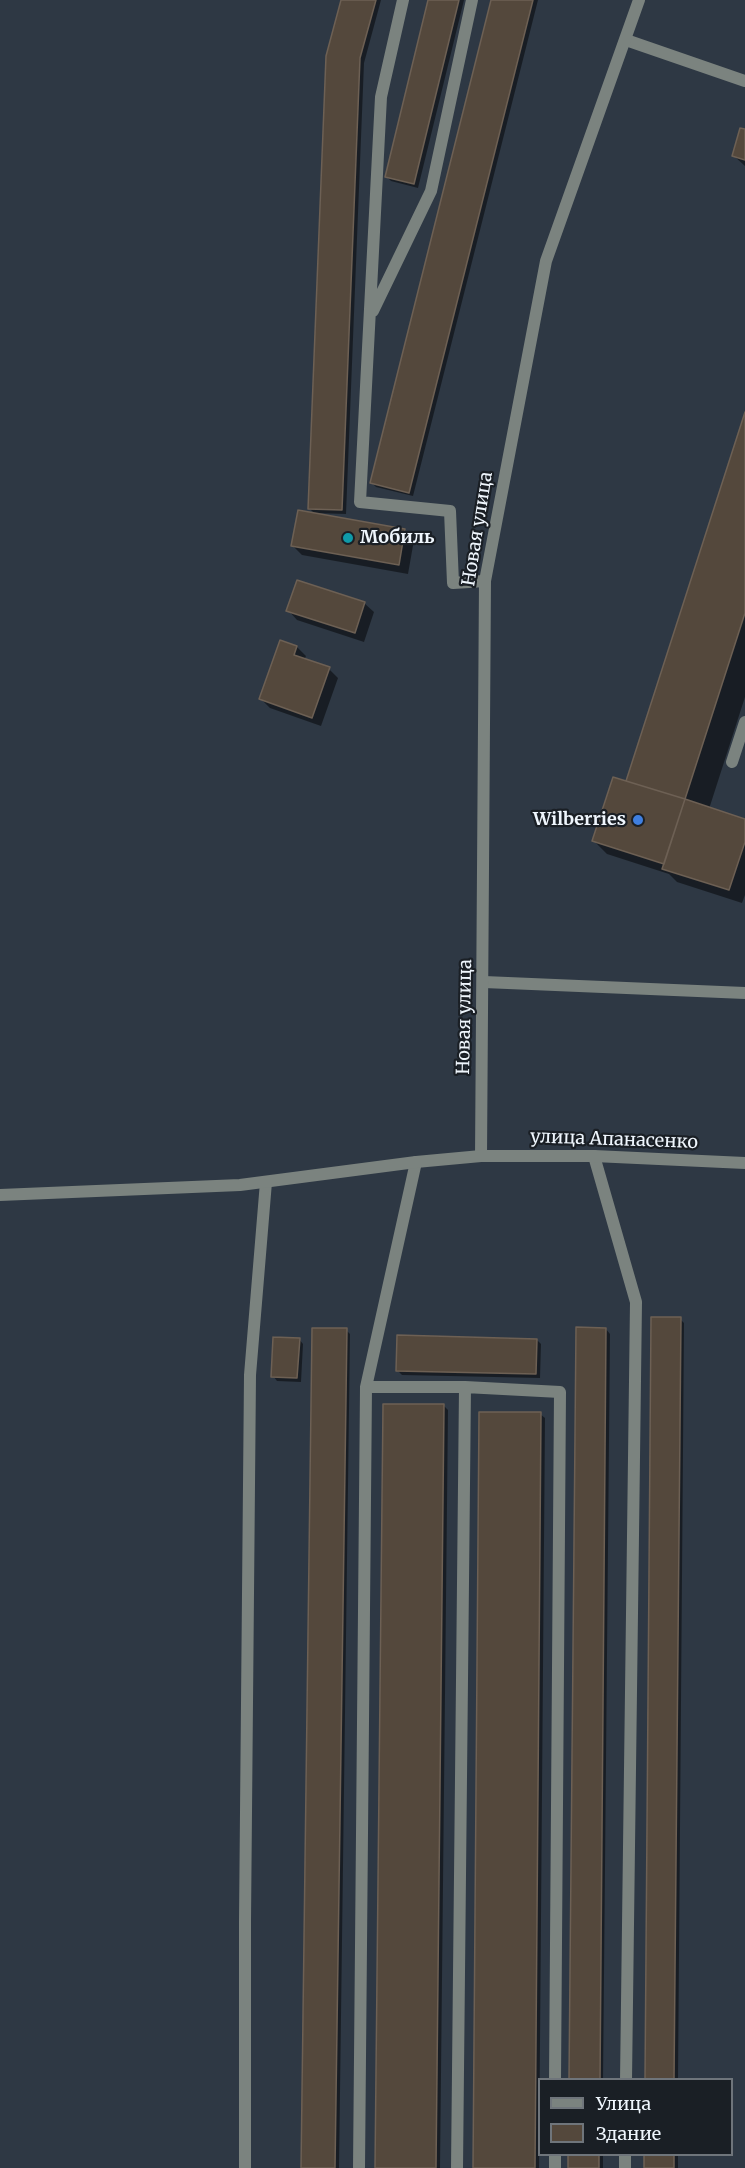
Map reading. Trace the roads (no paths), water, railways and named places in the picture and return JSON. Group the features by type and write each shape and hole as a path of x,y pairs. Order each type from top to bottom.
{"street":[{"path":"403,0 381,97 360,502 450,511 453,583 485,581"},
{"path":"369,318 431,191 472,0"},
{"name":"Новая улица","path":"481,1156 485,581 546,261 639,0"},
{"path":"626,40 745,81"},
{"path":"732,762 745,722"},
{"path":"483,982 745,993"},
{"name":"улица Апанасенко","path":"0,1195 240,1185 416,1162 481,1156 594,1156 745,1163"},
{"path":"594,1156 636,1302 626,2078"},
{"path":"359,2168 366,1387 416,1162"},
{"path":"245,2168 250,1375 266,1182"},
{"path":"366,1387 465,1387 560,1392 555,2078"},
{"path":"457,2168 465,1387"}],"place":[{"name":"Мобиль","path":"348,538"},
{"name":"Wilberries","path":"638,820"}]}
